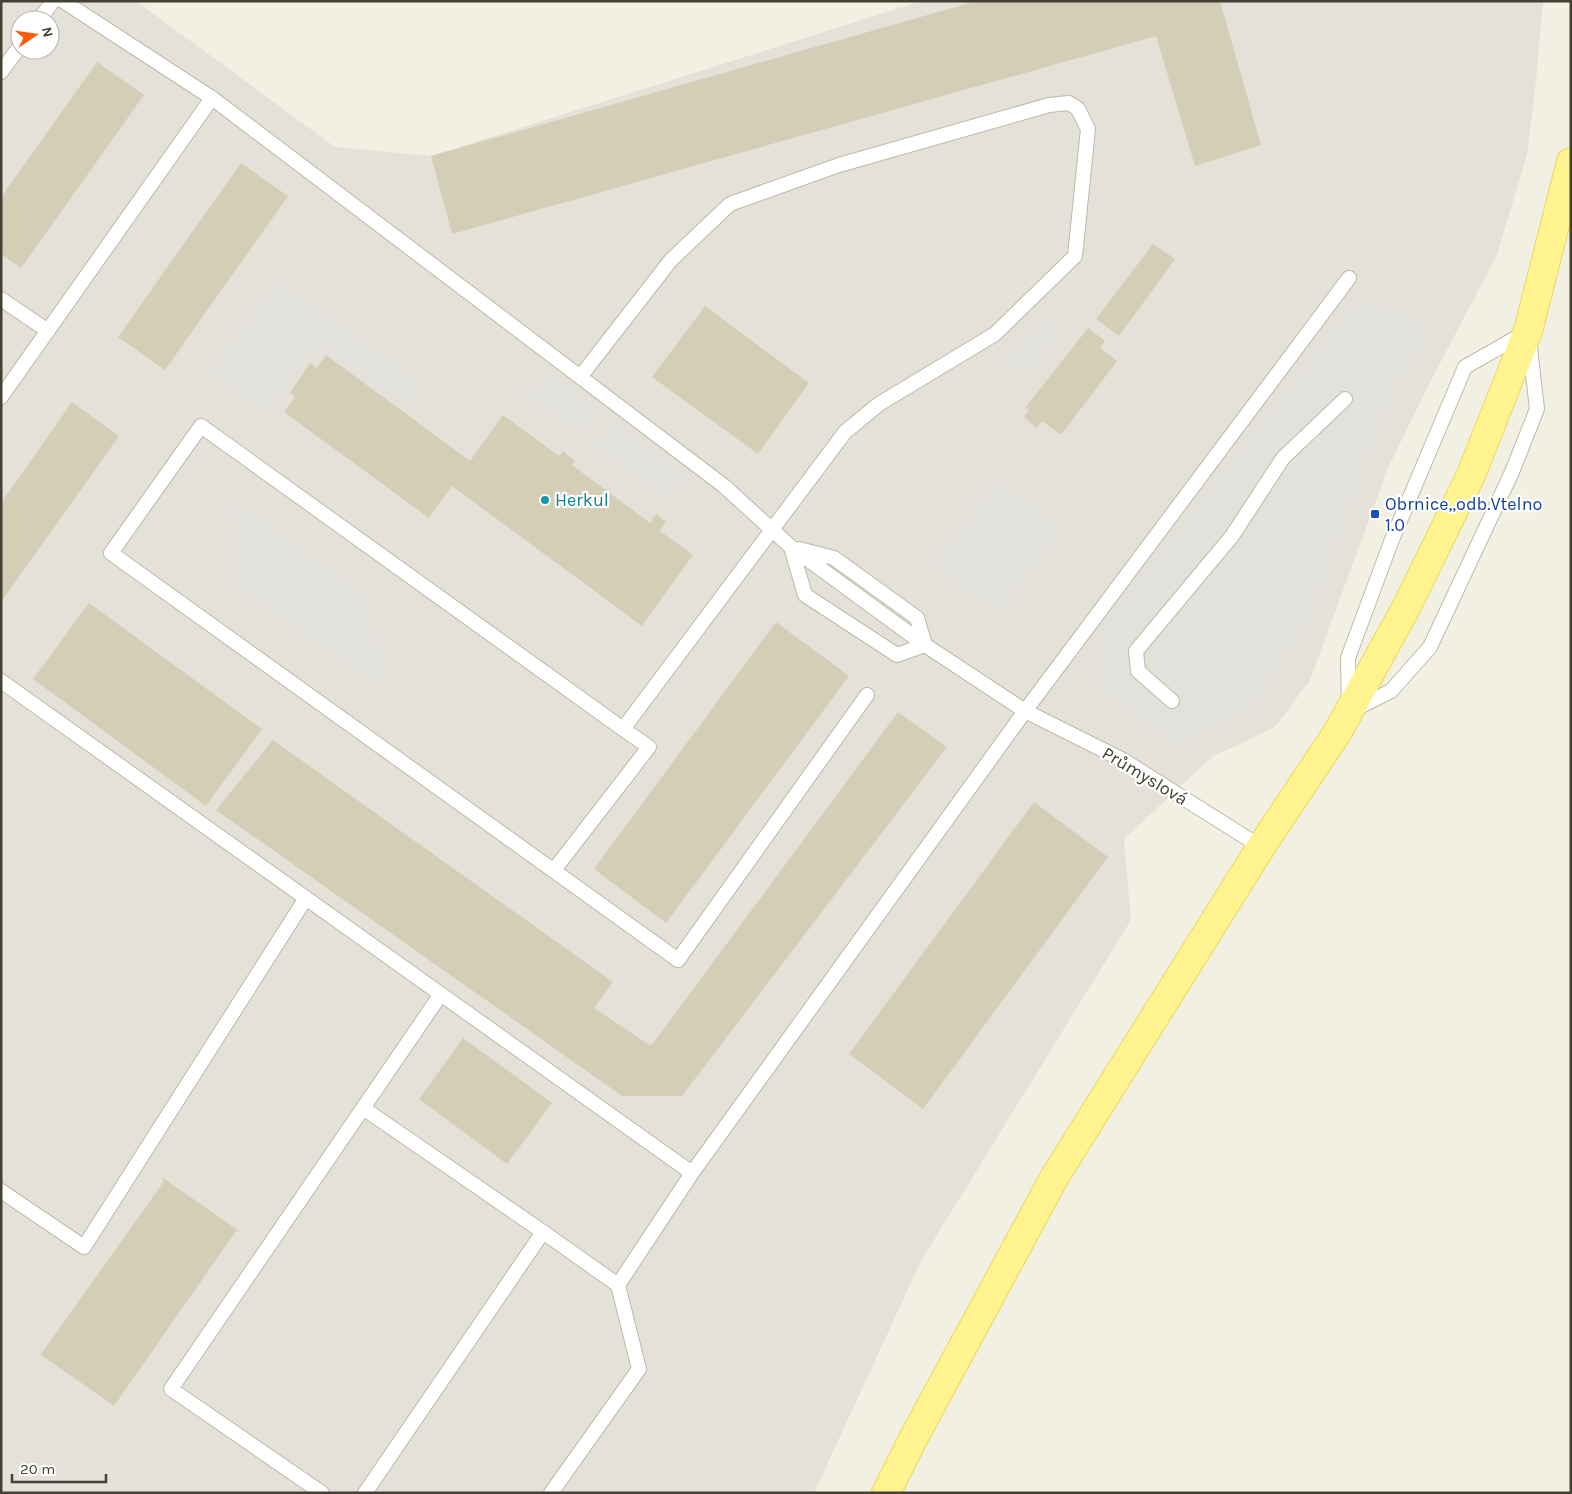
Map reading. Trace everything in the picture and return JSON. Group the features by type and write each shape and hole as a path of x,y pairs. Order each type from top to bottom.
{"main road":[{"path":"886,1493 913,1439 1054,1178 1262,847 1337,733 1406,608 1471,476 1528,330 1571,162"}],"lane":[{"name":"Průmyslová","path":"63,1 212,98 724,486 791,547 925,645 1025,711 1123,760 1262,847"},
{"path":"1,72 10,60"},
{"path":"1,397 212,98"},
{"path":"580,377 671,260 730,204 839,164 1049,105 1069,103 1078,109 1088,129 1074,256 995,334 879,404 845,432 623,729"},
{"path":"618,1285 692,1173 1025,711 1350,278"},
{"path":"1,299 48,331"},
{"path":"1528,330 1537,409 1512,472 1430,647 1391,691 1349,712 1348,658 1391,542 1465,366 1528,330"},
{"path":"1172,701 1138,671 1136,651 1232,536 1283,458 1345,399"},
{"path":"554,870 649,747 201,426 111,553 678,960 867,695"},
{"path":"791,547 804,595 897,655 925,645"},
{"path":"1,681 692,1173"},
{"path":"1,1191 84,1247 306,898"},
{"path":"322,1493 171,1389 441,994"},
{"path":"363,1108 618,1285 639,1369 551,1493"},
{"path":"365,1493 543,1232"}],"shaded area":[{"path":"1,1 136,1 335,147 431,156 922,1 1543,1 1527,155 1497,255 1428,386 1388,468 1310,680 1275,727 1212,757 1124,839 1131,920 921,1261 814,1493 1,1493"},
{"path":"277,279 422,383 405,406 319,344 267,415 209,373"},
{"path":"1358,298 1433,326 1390,396 1313,612 1250,710 1174,746 1097,684 1099,630"},
{"path":"1045,320 1069,326 1026,375 1001,365"},
{"path":"548,370 599,408 580,435 528,397"},
{"path":"613,420 687,476 668,502 593,445"},
{"path":"998,479 1063,528 998,615 933,566"},
{"path":"227,494 372,600 384,689 240,590"}],"building":[{"path":"977,1 1220,1 1261,145 1195,166 1156,36 452,234 431,156"},
{"path":"97,62 144,95 21,268 1,254 1,197"},
{"path":"241,163 288,196 165,370 118,337"},
{"path":"1153,244 1175,259 1119,336 1096,319"},
{"path":"705,306 809,383 758,454 652,377"},
{"path":"1088,328 1105,341 1100,348 1117,361 1061,435 1042,421 1037,428 1024,417 1029,410 1025,408"},
{"name":"Herkul","path":"326,355 470,461 503,415 559,456 563,451 575,461 572,465 650,523 656,514 666,522 660,531 693,555 642,626 452,486 429,518 284,412 295,397 290,393 310,363 317,368"},
{"path":"72,402 119,436 1,602 1,503"},
{"path":"89,603 262,729 206,806 33,679"},
{"path":"776,622 849,676 666,923 594,869"},
{"path":"898,712 947,747 682,1096 622,1096 216,810 273,740 613,982 594,1008 651,1046"},
{"path":"1034,802 1108,857 923,1109 849,1054"},
{"path":"463,1038 552,1103 507,1164 419,1099"},
{"path":"163,1178 239,1231 236,1231 114,1406 40,1354 164,1181"}],"place":[{"name":"Herkul","path":"545,500"},
{"name":"Obrnice,,odb.Vtelno 1.0","path":"1375,514"}]}
